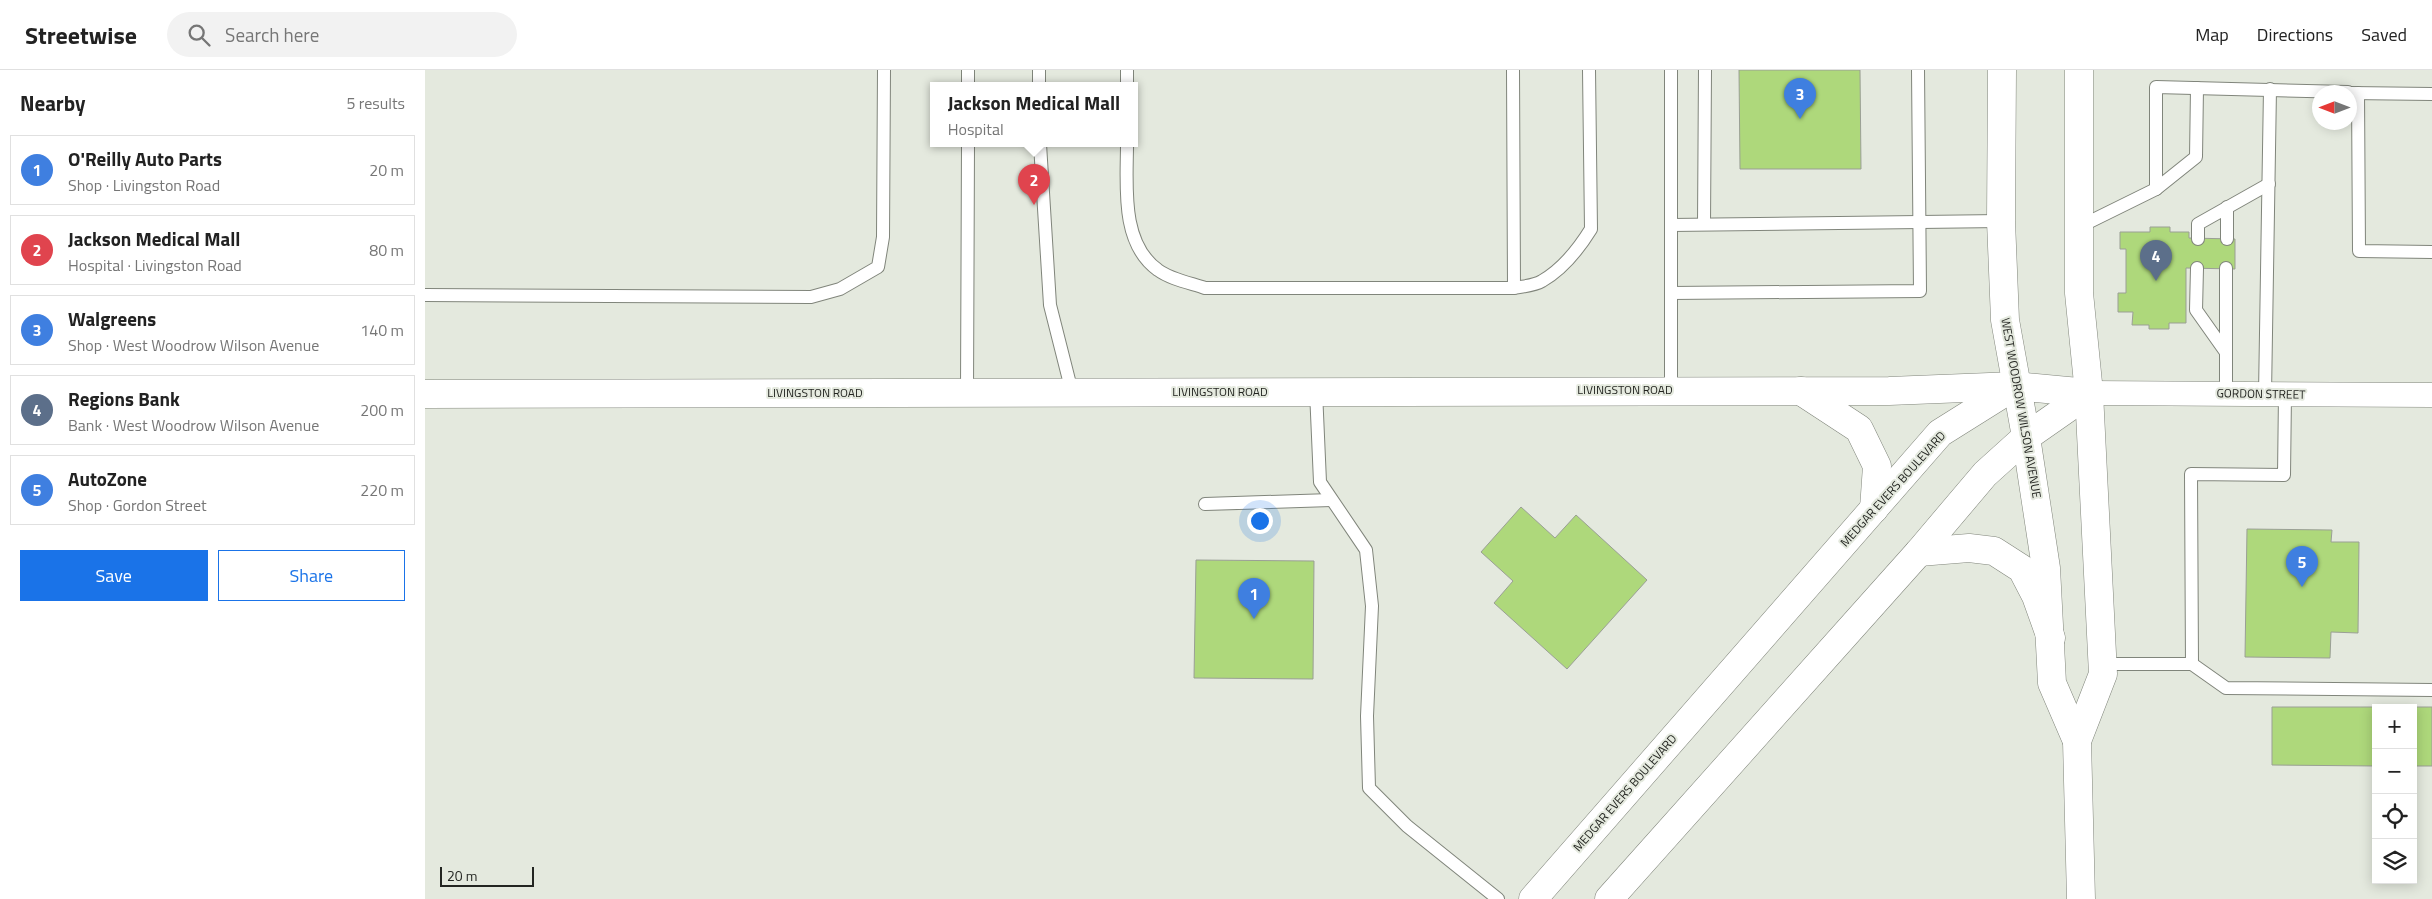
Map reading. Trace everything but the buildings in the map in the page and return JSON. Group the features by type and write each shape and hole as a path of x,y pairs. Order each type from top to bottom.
{"main road":[{"name":"WEST WOODROW WILSON AVENUE","path":"2002,70 2001,221 2005,320 2046,568 2052,683 2077,741 2081,899"},
{"name":"WEST WOODROW WILSON AVENUE","path":"2077,741 2103,674 2089,393 2079,293 2079,70"},
{"name":"LIVINGSTON ROAD","path":"425,394 1889,391 2015,386"},
{"path":"2015,386 2089,393"},
{"name":"MEDGAR EVERS BOULEVARD","path":"1533,899 1940,433 2015,386"},
{"path":"1801,391 1859,429 1877,466 1874,509"},
{"path":"1609,899 1919,552 1985,474 2026,438 2089,393"},
{"path":"1919,552 1969,548 1994,551 2022,569 2036,596 2051,638"}],"street":[{"name":"GORDON STREET","path":"2089,393 2432,396"}],"lane":[{"path":"425,295 811,297 840,289 878,267 883,237 884,70"},
{"path":"1513,70 1515,288"},
{"path":"1127,147 1129,225 1140,249 1158,270 1205,288 1515,288 1540,282 1560,268 1579,250 1591,229 1589,70"},
{"path":"1671,70 1671,390"},
{"path":"1704,224 1705,70"},
{"path":"1671,293 1920,291 1918,70"},
{"path":"2156,189 2156,87 2312,91"},
{"path":"2079,227 2156,189 2196,157 2197,88"},
{"path":"2192,664 2191,474 2284,475 2275,394 2269,184 2270,89"},
{"path":"2357,93 2432,94"},
{"path":"2354,130 2359,251 2432,252"},
{"path":"967,392 968,147"},
{"path":"1040,147 1050,305 1072,392"},
{"path":"2198,239 2198,224 2269,184"},
{"path":"2227,207 2227,239"},
{"path":"1671,225 2001,221"},
{"path":"2197,268 2196,310 2225,352"},
{"path":"2226,268 2226,393"},
{"path":"1317,391 1319,482 1366,550 1372,606 1367,716 1369,788 1407,826 1498,899"},
{"path":"1205,504 1331,500"},
{"path":"2102,664 2192,664 2226,688 2432,690"}],"place":[{"name":"Walgreens","path":"1800,119"},
{"name":"Jackson Medical Mall","path":"1034,205"},
{"name":"Regions Bank","path":"2156,281"},
{"name":"AutoZone","path":"2302,587"},
{"name":"O'Reilly Auto Parts","path":"1254,619"}]}
